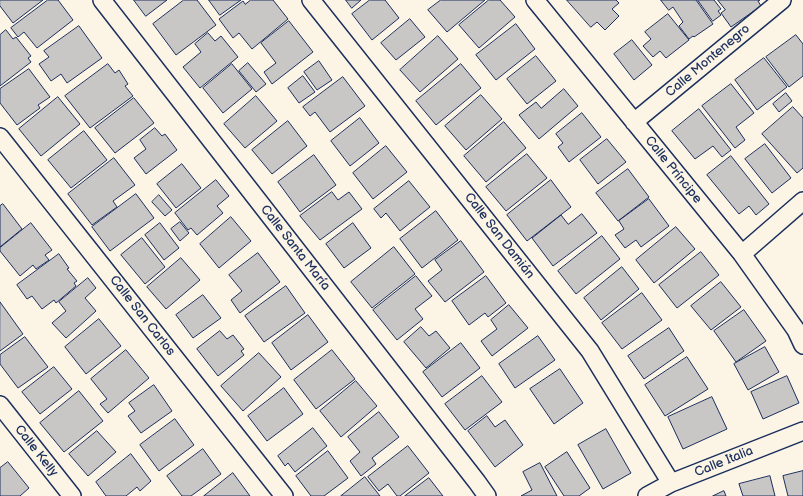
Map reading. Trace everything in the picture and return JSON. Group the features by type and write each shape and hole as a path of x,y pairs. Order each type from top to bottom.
{"street":[{"name":"Calle Santa María","path":"102,0 478,482 487,496"},
{"name":"Calle San Damián","path":"311,0 590,351 671,483"},
{"name":"Calle Príncipe","path":"535,0 742,254 796,330 803,345"},
{"name":"Calle Montenegro","path":"634,122 782,0"},
{"name":"Calle San Carlos","path":"0,137 284,496"},
{"path":"742,254 803,201"},
{"name":"Calle Kelly","path":"0,405 72,496"},
{"name":"Calle Italia","path":"647,496 671,483 803,431"}],"building":[{"path":"0,0 43,0 13,23 0,6"},
{"path":"48,0 58,0 73,20 37,48 24,32 18,37 11,28"},
{"path":"134,0 167,0 146,16"},
{"path":"184,0 197,0 216,25 176,55 153,24"},
{"path":"209,0 241,0 220,15"},
{"path":"251,0 273,0 288,19 252,49 239,33 233,38 219,19 243,1 245,4"},
{"path":"346,0 361,0 352,8"},
{"path":"370,0 385,0 399,18 372,40 352,14"},
{"path":"441,0 485,0 447,32 428,10"},
{"path":"489,0 500,0 515,17 479,48 459,25"},
{"path":"567,0 616,0 619,3 612,9 619,16 605,30 597,22 591,27"},
{"path":"661,0 696,0 713,24 689,39 679,26 683,22 673,7 669,10"},
{"path":"698,0 714,0 721,9 718,11 721,15 713,21"},
{"path":"718,0 760,0 758,1 761,6 731,27 721,13 725,10"},
{"path":"668,14 689,40 666,58 660,51 653,57 643,46 651,39 645,32"},
{"path":"410,19 425,37 396,60 381,43"},
{"path":"289,21 313,52 272,84 264,72 276,63 261,43"},
{"path":"516,24 535,49 496,80 476,55"},
{"path":"79,26 102,58 67,83 61,74 51,81 39,64 49,57 44,51"},
{"path":"6,30 13,39 16,37 31,56 28,58 31,62 0,86 0,35"},
{"path":"208,33 215,41 221,36 238,57 200,88 183,67 201,52 195,44"},
{"path":"796,35 803,44 803,76 789,87 766,57"},
{"path":"438,36 458,59 420,92 400,70"},
{"path":"632,40 652,65 634,80 614,54"},
{"path":"536,56 556,81 527,104 507,79"},
{"path":"764,58 787,87 757,110 735,80"},
{"path":"319,61 332,80 317,90 304,72"},
{"path":"248,63 266,84 256,92 239,71"},
{"path":"108,64 115,73 119,70 128,84 125,86 133,96 90,128 65,96"},
{"path":"232,64 252,89 223,113 203,88"},
{"path":"461,64 481,88 436,125 416,101"},
{"path":"29,69 50,97 38,105 40,108 17,125 0,103 0,89"},
{"path":"303,76 315,92 299,103 288,88"},
{"path":"343,77 365,106 330,132 315,112 310,116 303,107"},
{"path":"731,84 754,113 736,127 745,140 735,148 702,106"},
{"path":"564,89 578,106 539,139 519,115 536,102 541,108"},
{"path":"786,93 792,101 779,112 773,104"},
{"path":"481,95 502,119 466,150 445,126"},
{"path":"256,96 277,121 245,148 224,124"},
{"path":"58,97 80,124 41,156 19,129"},
{"path":"134,98 154,123 115,153 95,128"},
{"path":"793,107 803,118 803,168 797,173 762,134"},
{"path":"699,109 731,150 722,157 713,146 695,159 672,131"},
{"path":"582,113 601,137 569,162 558,147 563,143 556,134"},
{"path":"360,118 379,143 350,166 331,141"},
{"path":"288,121 307,146 272,174 252,150"},
{"path":"504,122 526,148 486,182 464,156"},
{"path":"155,128 162,136 165,134 177,150 146,174 134,158 146,149 140,140"},
{"path":"84,131 107,160 71,188 48,160"},
{"path":"607,139 626,162 598,184 580,160"},
{"path":"765,144 791,178 772,193 745,159"},
{"path":"386,146 407,172 373,199 353,173"},
{"path":"527,154 547,178 506,211 486,187"},
{"path":"314,155 336,185 300,212 278,182"},
{"path":"731,156 769,204 756,215 749,206 739,214 707,175"},
{"path":"114,158 135,185 113,201 117,207 92,225 68,194"},
{"path":"182,164 201,188 176,208 157,184"},
{"path":"628,169 649,197 618,221 596,193"},
{"path":"216,180 229,196 217,206 223,213 197,235 191,228 188,230 175,213"},
{"path":"551,180 571,207 527,241 507,215"},
{"path":"409,181 430,207 400,231 386,213 381,218 374,209"},
{"path":"332,192 338,200 349,192 362,209 320,240 300,216"},
{"path":"136,194 154,218 110,251 92,227"},
{"path":"159,195 172,210 165,216 152,202"},
{"path":"649,199 669,226 641,247 636,240 625,248 615,235 624,229 619,221"},
{"path":"3,204 22,229 0,247 0,206"},
{"path":"436,211 458,240 422,268 400,239"},
{"path":"582,214 597,233 553,266 532,238 561,215 568,224"},
{"path":"231,217 251,241 219,268 200,244"},
{"path":"180,222 189,233 180,241 171,229"},
{"path":"31,223 52,250 45,255 49,260 36,269 33,265 20,276 0,251 0,248"},
{"path":"160,223 179,248 164,260 145,235"},
{"path":"353,223 371,248 344,268 326,244"},
{"path":"676,227 695,249 654,283 636,260"},
{"path":"602,236 620,259 576,294 558,271"},
{"path":"142,238 165,267 145,284 121,255"},
{"path":"461,241 484,272 445,302 428,281 442,270 435,260"},
{"path":"394,247 415,274 372,308 351,282"},
{"path":"701,252 719,275 677,308 659,285"},
{"path":"258,253 280,282 240,313 231,300 242,291 229,275"},
{"path":"59,254 69,268 67,269 77,281 74,283 76,286 56,303 54,300 42,309 32,296 27,299 17,285"},
{"path":"181,258 200,280 166,309 147,287"},
{"path":"622,267 639,289 601,320 584,298"},
{"path":"416,276 432,296 415,309 423,319 397,340 373,310"},
{"path":"486,276 506,303 488,317 485,313 469,325 452,301"},
{"path":"88,278 96,288 85,298 96,311 66,338 52,323 66,311 59,302"},
{"path":"721,282 741,307 711,330 691,306"},
{"path":"286,286 305,313 264,342 245,316"},
{"path":"642,293 662,320 622,349 602,323"},
{"path":"203,295 221,318 193,338 176,315"},
{"path":"0,302 23,334 0,351"},
{"path":"509,305 528,328 492,356 481,341 497,329 491,320"},
{"path":"744,310 766,341 736,362 714,331"},
{"path":"308,315 328,342 291,370 272,343"},
{"path":"99,319 121,346 86,374 65,347"},
{"path":"421,327 429,336 436,331 450,348 426,368 404,342"},
{"path":"669,328 684,351 644,379 628,356"},
{"path":"220,331 227,339 233,335 244,349 241,351 244,355 218,376 197,349"},
{"path":"538,336 555,360 515,388 499,364"},
{"path":"25,337 48,367 18,388 0,364 0,355"},
{"path":"461,343 480,368 442,397 423,372"},
{"path":"765,347 779,372 748,390 734,364"},
{"path":"126,350 149,378 108,413 100,404 107,399 91,379"},
{"path":"332,350 355,379 316,409 294,380"},
{"path":"259,353 281,377 243,411 221,386"},
{"path":"687,357 708,389 665,416 645,385"},
{"path":"54,367 72,389 40,414 22,392"},
{"path":"560,369 583,403 554,424 530,389"},
{"path":"482,376 502,402 465,430 445,404"},
{"path":"787,376 799,403 763,419 751,392"},
{"path":"356,381 377,406 341,437 320,411"},
{"path":"154,385 172,411 141,433 128,416 135,411 129,403"},
{"path":"284,388 303,414 267,441 248,416"},
{"path":"79,391 103,421 64,452 40,423"},
{"path":"712,397 727,429 683,449 668,417"},
{"path":"379,412 399,437 372,458 376,464 361,476 350,461 360,452 348,437"},
{"path":"487,416 495,427 505,420 523,445 495,467 468,431"},
{"path":"175,419 194,445 159,471 140,445"},
{"path":"313,428 327,446 295,472 288,463 285,466 278,456"},
{"path":"606,429 631,473 603,489 578,445"},
{"path":"97,431 116,452 88,476 69,454"},
{"path":"408,446 429,473 400,496 397,496 388,484 379,491 368,477"},
{"path":"203,449 221,474 191,496 182,496 167,476"},
{"path":"328,451 348,478 324,496 311,496 296,476"},
{"path":"567,452 590,488 579,496 564,496 545,467"},
{"path":"131,454 151,481 140,491 137,487 126,496 106,496 96,482"},
{"path":"8,462 29,488 20,496 0,496 0,468"},
{"path":"540,463 557,496 521,496 532,490 523,472"},
{"path":"803,471 803,496 788,496 783,476"},
{"path":"233,473 250,496 204,496"},
{"path":"770,476 775,496 743,496 739,484"},
{"path":"365,477 380,496 341,496"},
{"path":"429,478 443,496 405,496"},
{"path":"724,491 726,496 713,496"}]}
